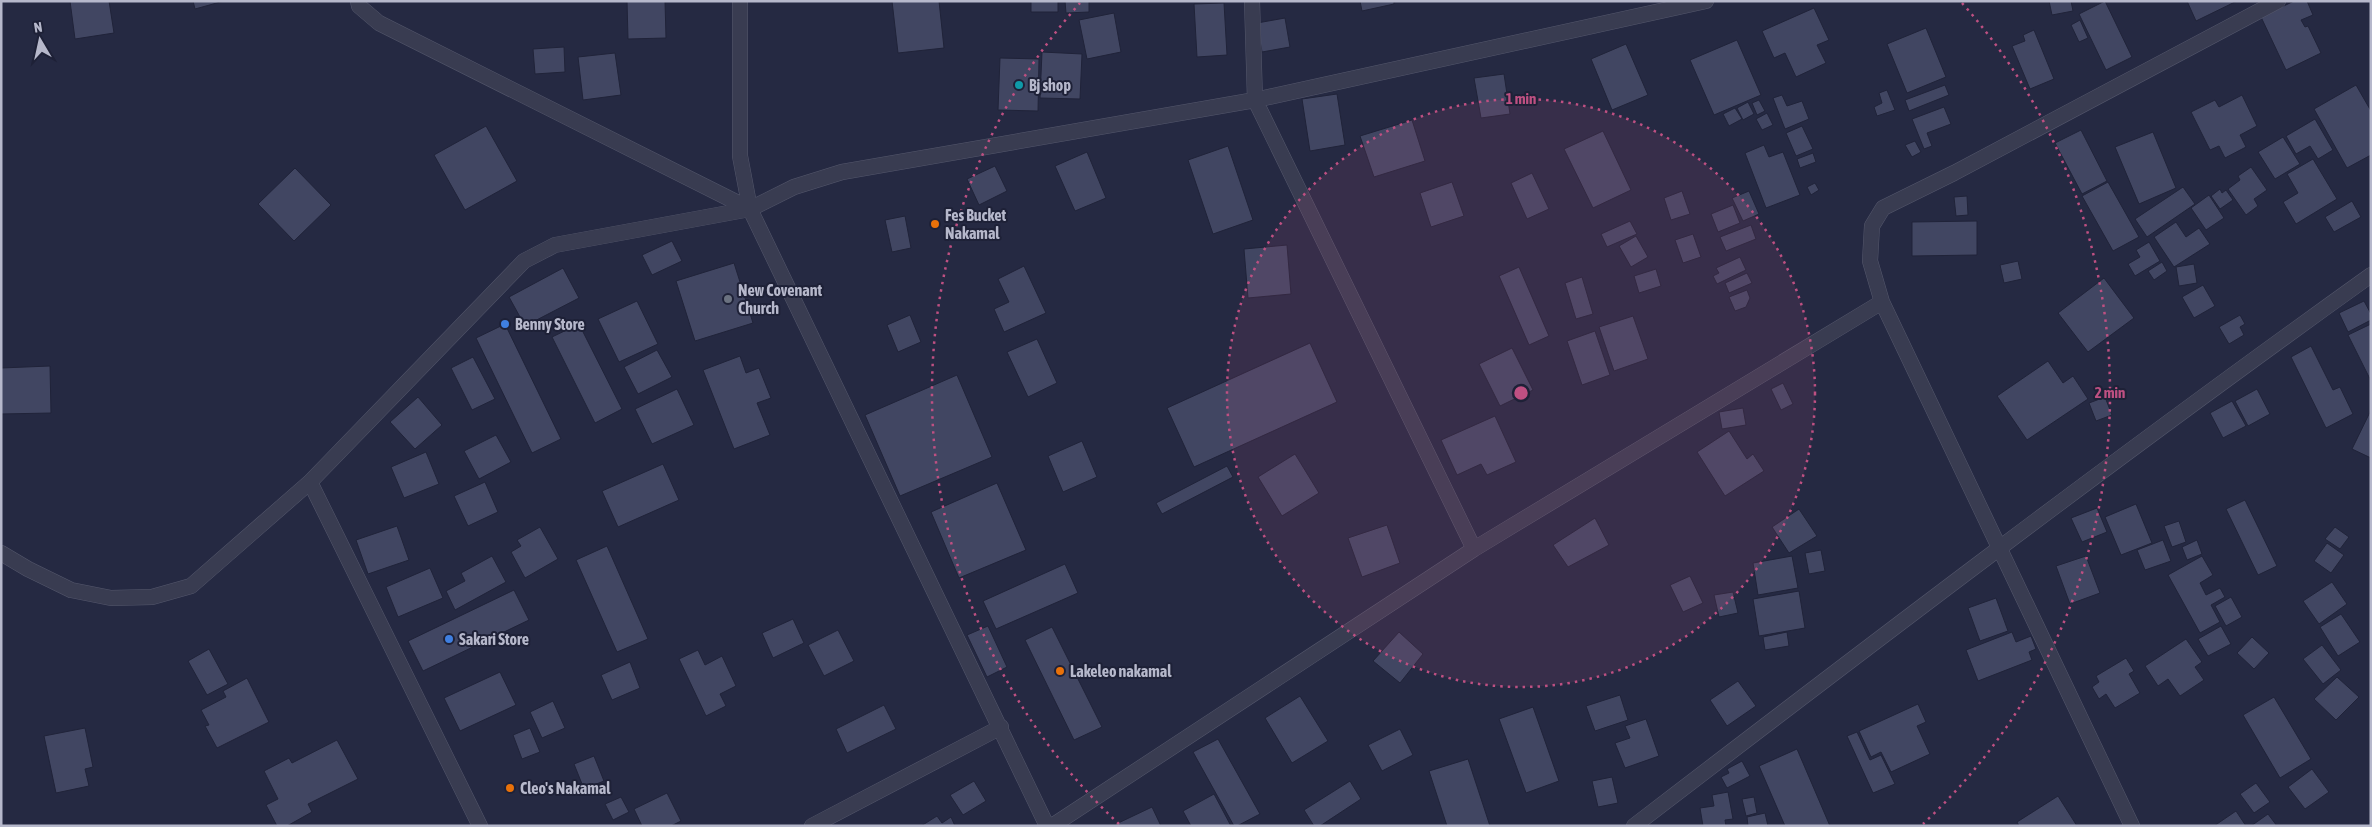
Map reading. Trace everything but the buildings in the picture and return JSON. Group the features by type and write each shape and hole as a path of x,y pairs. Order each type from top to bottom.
{"street":[{"path":"358,1 360,6 379,23 750,209"},
{"path":"740,1 740,156 750,209 1047,826"},
{"path":"1252,1 1255,100 1474,549"},
{"path":"1,553 28,569 71,590 111,598 152,597 191,586 310,482 524,261 555,245 750,209 794,187 842,172 1255,100 1706,1"},
{"path":"2132,826 1882,302 1870,261 1872,226 1882,208 1954,173 2278,1"},
{"path":"1634,826 2000,546 2371,275"},
{"path":"1052,826 1474,549 1882,302"},
{"path":"310,482 480,826"},
{"path":"812,826 1001,727"}],"place":[{"name":"Bj shop","path":"1019,85"},
{"name":"Fes Bucket Nakamal","path":"935,224"},
{"name":"New Covenant Church","path":"728,299"},
{"name":"Benny Store","path":"505,324"},
{"name":"Sakari Store","path":"449,639"},
{"name":"Lakeleo nakamal","path":"1060,671"},
{"name":"Cleo's Nakamal","path":"510,788"}]}
